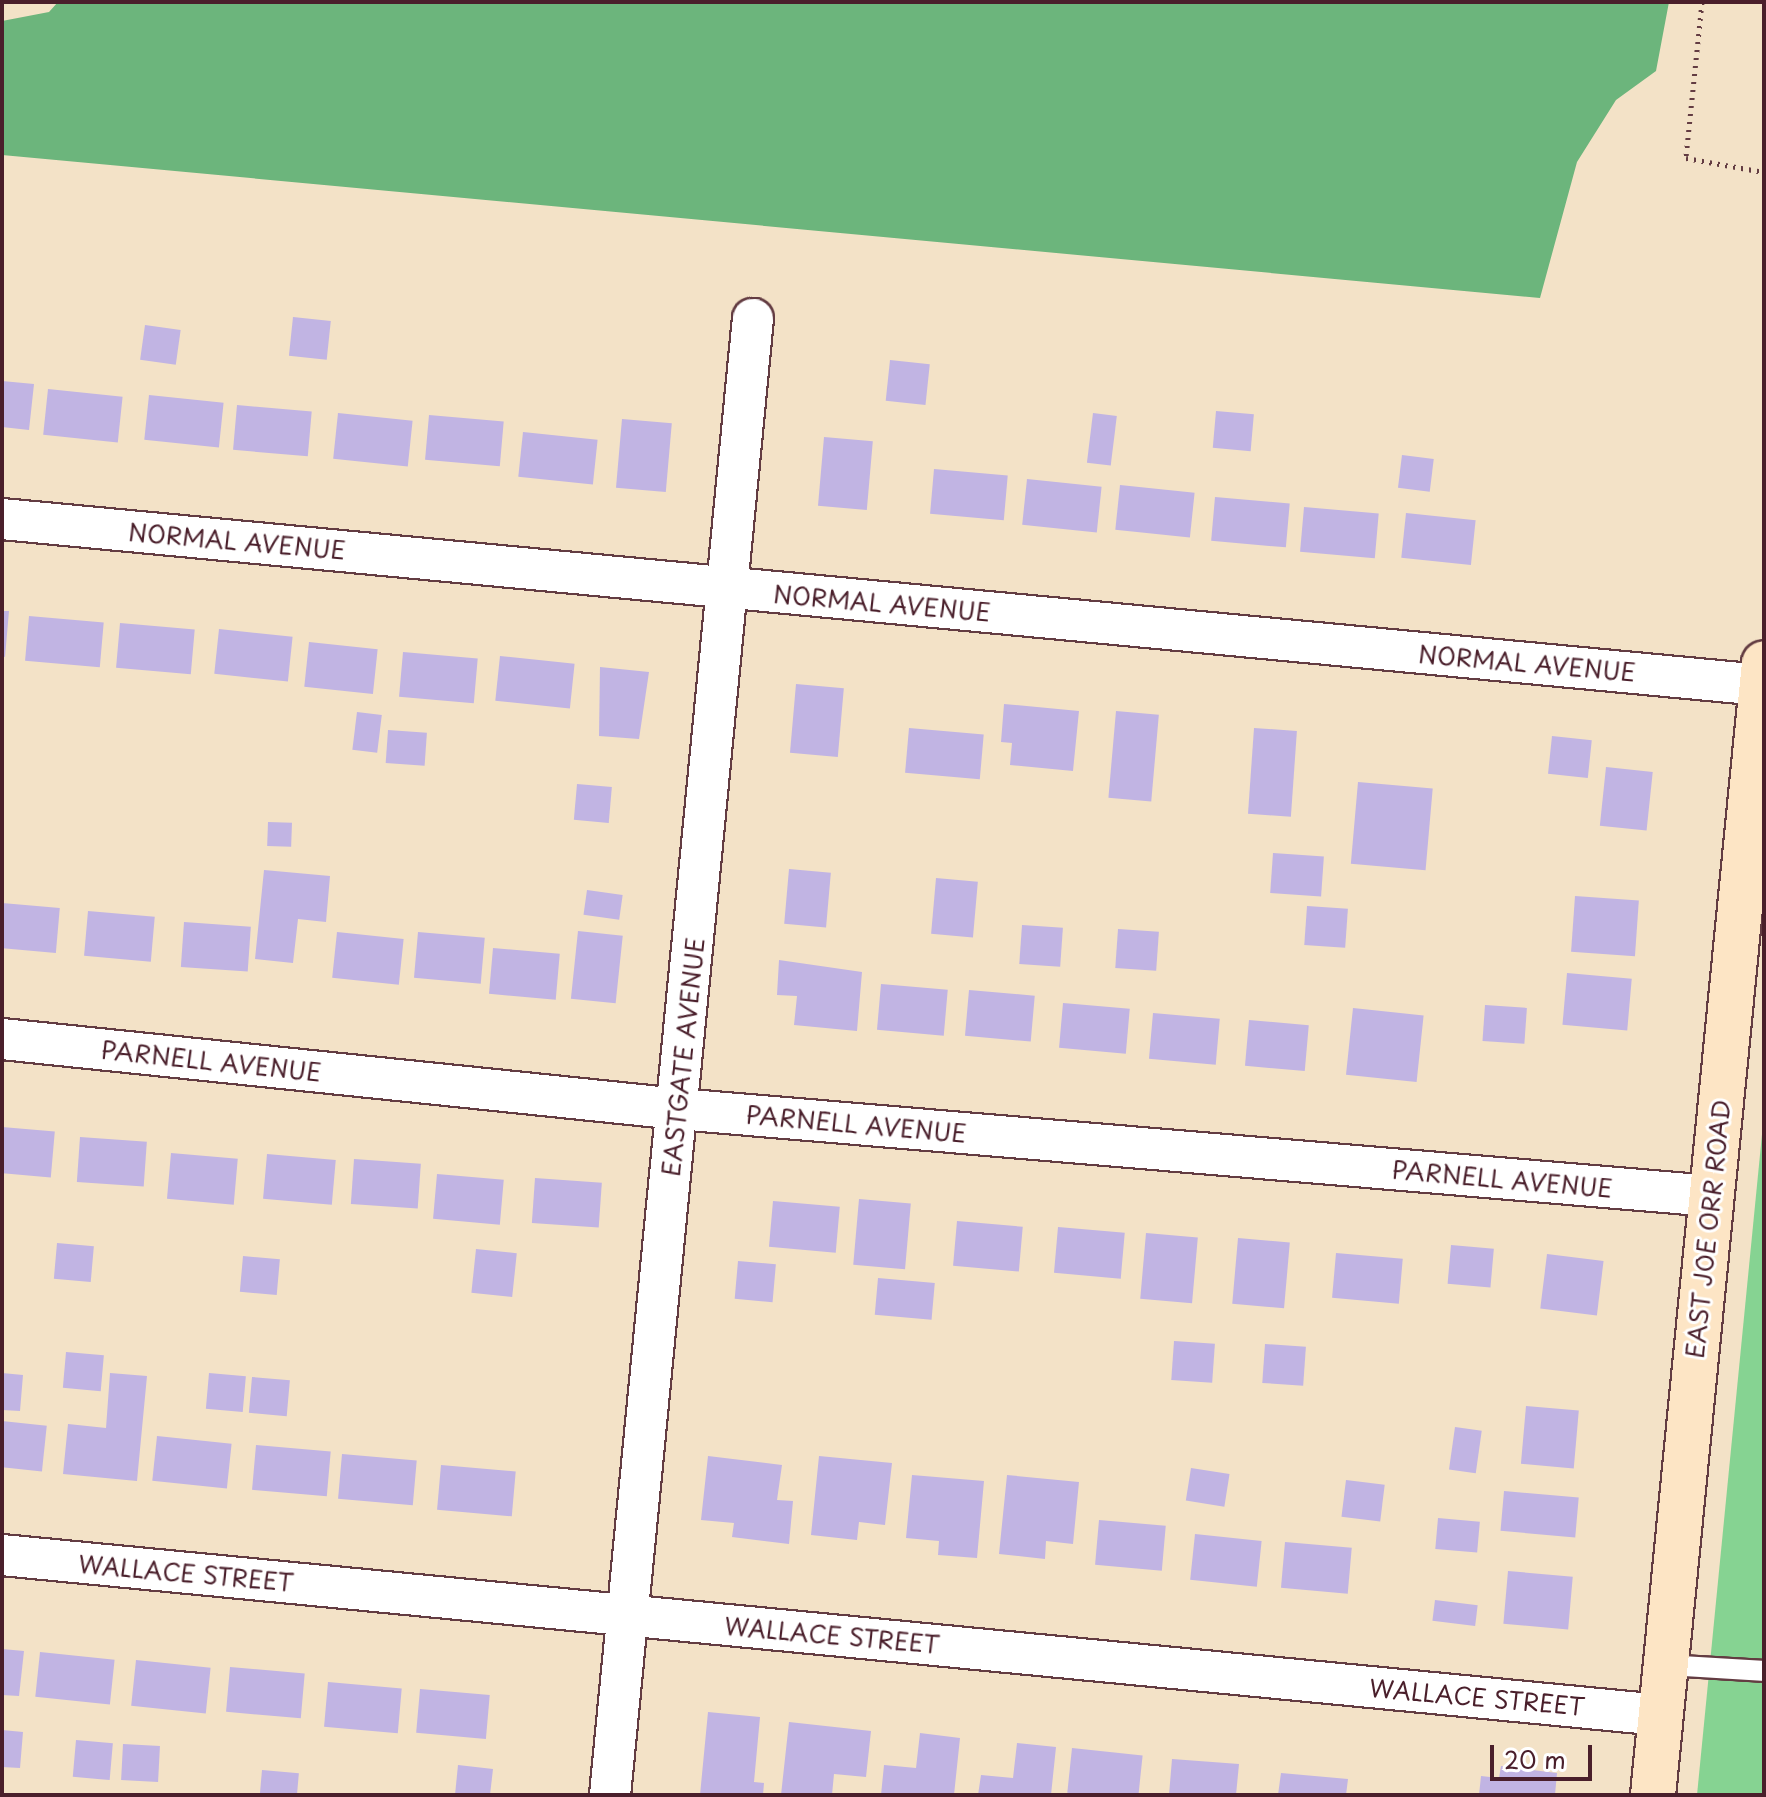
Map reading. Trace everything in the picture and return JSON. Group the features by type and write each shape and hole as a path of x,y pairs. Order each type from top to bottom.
{"street":[{"name":"EASTGATE AVENUE","path":"610,1795 753,319"},
{"name":"NORMAL AVENUE","path":"2,519 729,588 1763,674"},
{"name":"EAST JOE ORR ROAD","path":"1653,1795 1763,674"},
{"name":"PARNELL AVENUE","path":"2,1039 678,1109 1711,1196"},
{"name":"WALLACE STREET","path":"2,1555 1661,1715"}],"lane":[{"path":"1666,1665 1764,1671"}],"path":[{"path":"1702,2 1686,158 1764,172"}],"green space":[{"path":"58,2 1669,2 1656,71 1616,100 1577,162 1540,298 2,155 2,21 49,12"},
{"path":"1764,1114 1764,1795 1697,1795"}],"building":[{"path":"293,317 331,321 327,360 289,356"},
{"path":"145,325 181,330 176,365 140,360"},
{"path":"890,360 930,364 925,405 886,401"},
{"path":"2,381 34,384 29,430 2,427"},
{"path":"48,389 123,397 118,443 43,435"},
{"path":"149,395 224,403 219,448 144,440"},
{"path":"237,405 312,412 308,456 233,450"},
{"path":"1216,411 1254,414 1251,451 1213,448"},
{"path":"338,413 413,421 408,467 333,459"},
{"path":"1093,413 1117,416 1111,466 1087,463"},
{"path":"429,415 504,422 500,466 425,460"},
{"path":"622,419 672,423 666,492 616,488"},
{"path":"523,432 598,440 593,485 518,477"},
{"path":"824,437 873,441 867,510 818,506"},
{"path":"1402,455 1434,459 1430,492 1398,488"},
{"path":"934,469 1008,475 1004,520 930,514"},
{"path":"1027,479 1102,487 1097,533 1022,525"},
{"path":"1120,485 1195,493 1190,538 1115,530"},
{"path":"1215,497 1290,504 1286,547 1211,541"},
{"path":"1304,507 1379,514 1375,558 1300,552"},
{"path":"1406,513 1476,520 1471,565 1401,558"},
{"path":"2,611 9,611 5,657 2,656"},
{"path":"29,616 104,623 100,667 25,661"},
{"path":"120,623 195,630 191,674 116,668"},
{"path":"219,629 293,637 288,681 214,674"},
{"path":"309,642 378,649 373,694 304,687"},
{"path":"403,652 478,659 474,703 399,697"},
{"path":"500,656 575,664 570,709 495,701"},
{"path":"600,667 649,672 639,739 599,736"},
{"path":"796,684 844,688 838,757 790,753"},
{"path":"1004,704 1079,711 1073,771 1010,765 1012,743 1001,742"},
{"path":"1116,711 1159,715 1151,801 1108,798"},
{"path":"357,712 382,715 377,753 352,750"},
{"path":"909,728 984,735 980,779 905,773"},
{"path":"1254,728 1297,731 1291,817 1248,814"},
{"path":"388,730 427,733 425,766 386,763"},
{"path":"1552,736 1592,740 1588,778 1548,774"},
{"path":"1606,767 1653,772 1647,831 1600,826"},
{"path":"1358,782 1433,789 1426,870 1351,864"},
{"path":"577,784 612,787 609,823 574,820"},
{"path":"268,822 292,823 291,847 267,846"},
{"path":"1273,853 1324,857 1321,896 1270,893"},
{"path":"789,869 831,873 826,927 784,924"},
{"path":"264,870 330,876 326,922 298,919 293,963 255,959"},
{"path":"936,878 978,882 973,937 931,934"},
{"path":"587,890 623,895 619,920 584,915"},
{"path":"1575,896 1639,900 1635,956 1571,952"},
{"path":"2,903 60,908 56,953 2,948"},
{"path":"1307,906 1348,909 1345,948 1304,945"},
{"path":"88,911 155,917 151,962 84,956"},
{"path":"184,922 251,927 248,972 181,967"},
{"path":"1022,925 1063,928 1060,967 1019,964"},
{"path":"1118,929 1159,932 1156,971 1115,968"},
{"path":"578,931 623,936 616,1003 571,999"},
{"path":"337,932 404,939 399,985 332,978"},
{"path":"418,932 485,938 481,984 414,978"},
{"path":"493,948 560,954 556,1000 489,994"},
{"path":"779,960 862,972 857,1031 794,1025 797,996 777,995"},
{"path":"1567,973 1632,979 1627,1030 1562,1025"},
{"path":"881,984 948,990 944,1036 877,1030"},
{"path":"969,990 1035,996 1031,1042 965,1036"},
{"path":"1063,1003 1130,1009 1126,1054 1059,1048"},
{"path":"1485,1005 1527,1008 1524,1044 1482,1041"},
{"path":"1353,1008 1424,1015 1417,1082 1346,1075"},
{"path":"1153,1013 1220,1019 1216,1065 1149,1059"},
{"path":"1249,1020 1309,1025 1305,1071 1245,1066"},
{"path":"2,1127 55,1132 51,1177 2,1173"},
{"path":"80,1137 147,1142 144,1187 77,1182"},
{"path":"171,1153 238,1159 234,1205 167,1199"},
{"path":"267,1154 336,1160 332,1205 263,1199"},
{"path":"354,1159 421,1164 418,1209 351,1204"},
{"path":"437,1174 504,1180 500,1225 433,1219"},
{"path":"535,1178 602,1183 599,1228 532,1223"},
{"path":"859,1199 911,1204 905,1269 853,1265"},
{"path":"773,1201 840,1207 836,1253 769,1247"},
{"path":"957,1221 1023,1227 1019,1272 953,1266"},
{"path":"1058,1227 1125,1233 1121,1279 1054,1273"},
{"path":"1146,1233 1198,1238 1192,1303 1140,1299"},
{"path":"1238,1238 1290,1243 1284,1308 1232,1304"},
{"path":"57,1243 94,1246 91,1282 54,1279"},
{"path":"1451,1245 1494,1249 1490,1288 1448,1284"},
{"path":"476,1249 517,1253 512,1297 471,1293"},
{"path":"1336,1253 1403,1259 1399,1304 1332,1298"},
{"path":"1547,1254 1604,1261 1597,1316 1540,1309"},
{"path":"243,1256 280,1259 277,1295 240,1292"},
{"path":"738,1261 776,1264 773,1302 735,1299"},
{"path":"878,1278 935,1283 932,1320 875,1315"},
{"path":"1174,1341 1215,1344 1212,1383 1171,1380"},
{"path":"1265,1344 1306,1347 1303,1386 1262,1383"},
{"path":"66,1352 104,1355 101,1391 63,1388"},
{"path":"2,1373 23,1375 20,1411 2,1410"},
{"path":"110,1373 147,1376 137,1481 63,1474 68,1424 106,1428"},
{"path":"209,1373 246,1376 243,1412 206,1409"},
{"path":"252,1377 290,1380 287,1416 249,1413"},
{"path":"1526,1406 1579,1411 1574,1468 1521,1464"},
{"path":"2,1421 47,1426 42,1471 2,1467"},
{"path":"1455,1427 1482,1431 1476,1473 1449,1470"},
{"path":"157,1436 232,1444 227,1489 152,1481"},
{"path":"256,1445 331,1452 327,1496 252,1490"},
{"path":"342,1454 417,1461 413,1505 338,1499"},
{"path":"708,1456 782,1465 777,1500 793,1501 789,1544 732,1537 734,1523 701,1520"},
{"path":"819,1456 892,1463 885,1525 859,1522 857,1540 811,1535"},
{"path":"441,1465 516,1472 512,1516 437,1510"},
{"path":"1191,1468 1230,1474 1224,1507 1186,1501"},
{"path":"912,1475 984,1481 977,1558 938,1555 939,1541 906,1538"},
{"path":"1007,1475 1079,1482 1073,1544 1046,1541 1045,1559 999,1554"},
{"path":"1346,1480 1385,1485 1380,1521 1341,1517"},
{"path":"1504,1491 1579,1498 1575,1537 1501,1531"},
{"path":"1438,1518 1480,1522 1477,1553 1435,1549"},
{"path":"1099,1520 1166,1526 1162,1571 1095,1565"},
{"path":"1195,1534 1262,1541 1257,1587 1190,1580"},
{"path":"1285,1542 1352,1548 1348,1594 1281,1588"},
{"path":"1508,1571 1573,1577 1568,1629 1503,1624"},
{"path":"1435,1600 1478,1605 1475,1626 1432,1621"},
{"path":"2,1649 24,1651 19,1696 2,1695"},
{"path":"40,1652 115,1660 110,1705 35,1697"},
{"path":"136,1660 211,1668 206,1714 131,1706"},
{"path":"230,1667 305,1674 301,1718 226,1712"},
{"path":"328,1682 402,1688 398,1733 324,1727"},
{"path":"420,1689 490,1695 486,1739 416,1733"},
{"path":"708,1712 760,1717 754,1782 764,1783 763,1795 700,1795"},
{"path":"789,1722 871,1731 866,1777 834,1774 832,1795 781,1795"},
{"path":"2,1730 23,1732 20,1768 2,1767"},
{"path":"920,1733 960,1738 954,1795 881,1795 884,1765 916,1768"},
{"path":"76,1740 113,1743 110,1780 73,1777"},
{"path":"1017,1743 1056,1747 1051,1795 978,1795 981,1775 1013,1778"},
{"path":"123,1744 160,1746 158,1782 121,1780"},
{"path":"1072,1748 1143,1755 1138,1795 1067,1793"},
{"path":"1172,1759 1239,1764 1236,1795 1169,1795"},
{"path":"458,1765 493,1769 490,1795 455,1795"},
{"path":"1501,1766 1557,1773 1555,1795 1479,1795 1481,1776 1499,1778"},
{"path":"262,1770 299,1773 297,1795 260,1795"},
{"path":"1281,1773 1348,1779 1346,1795 1278,1795"}]}
